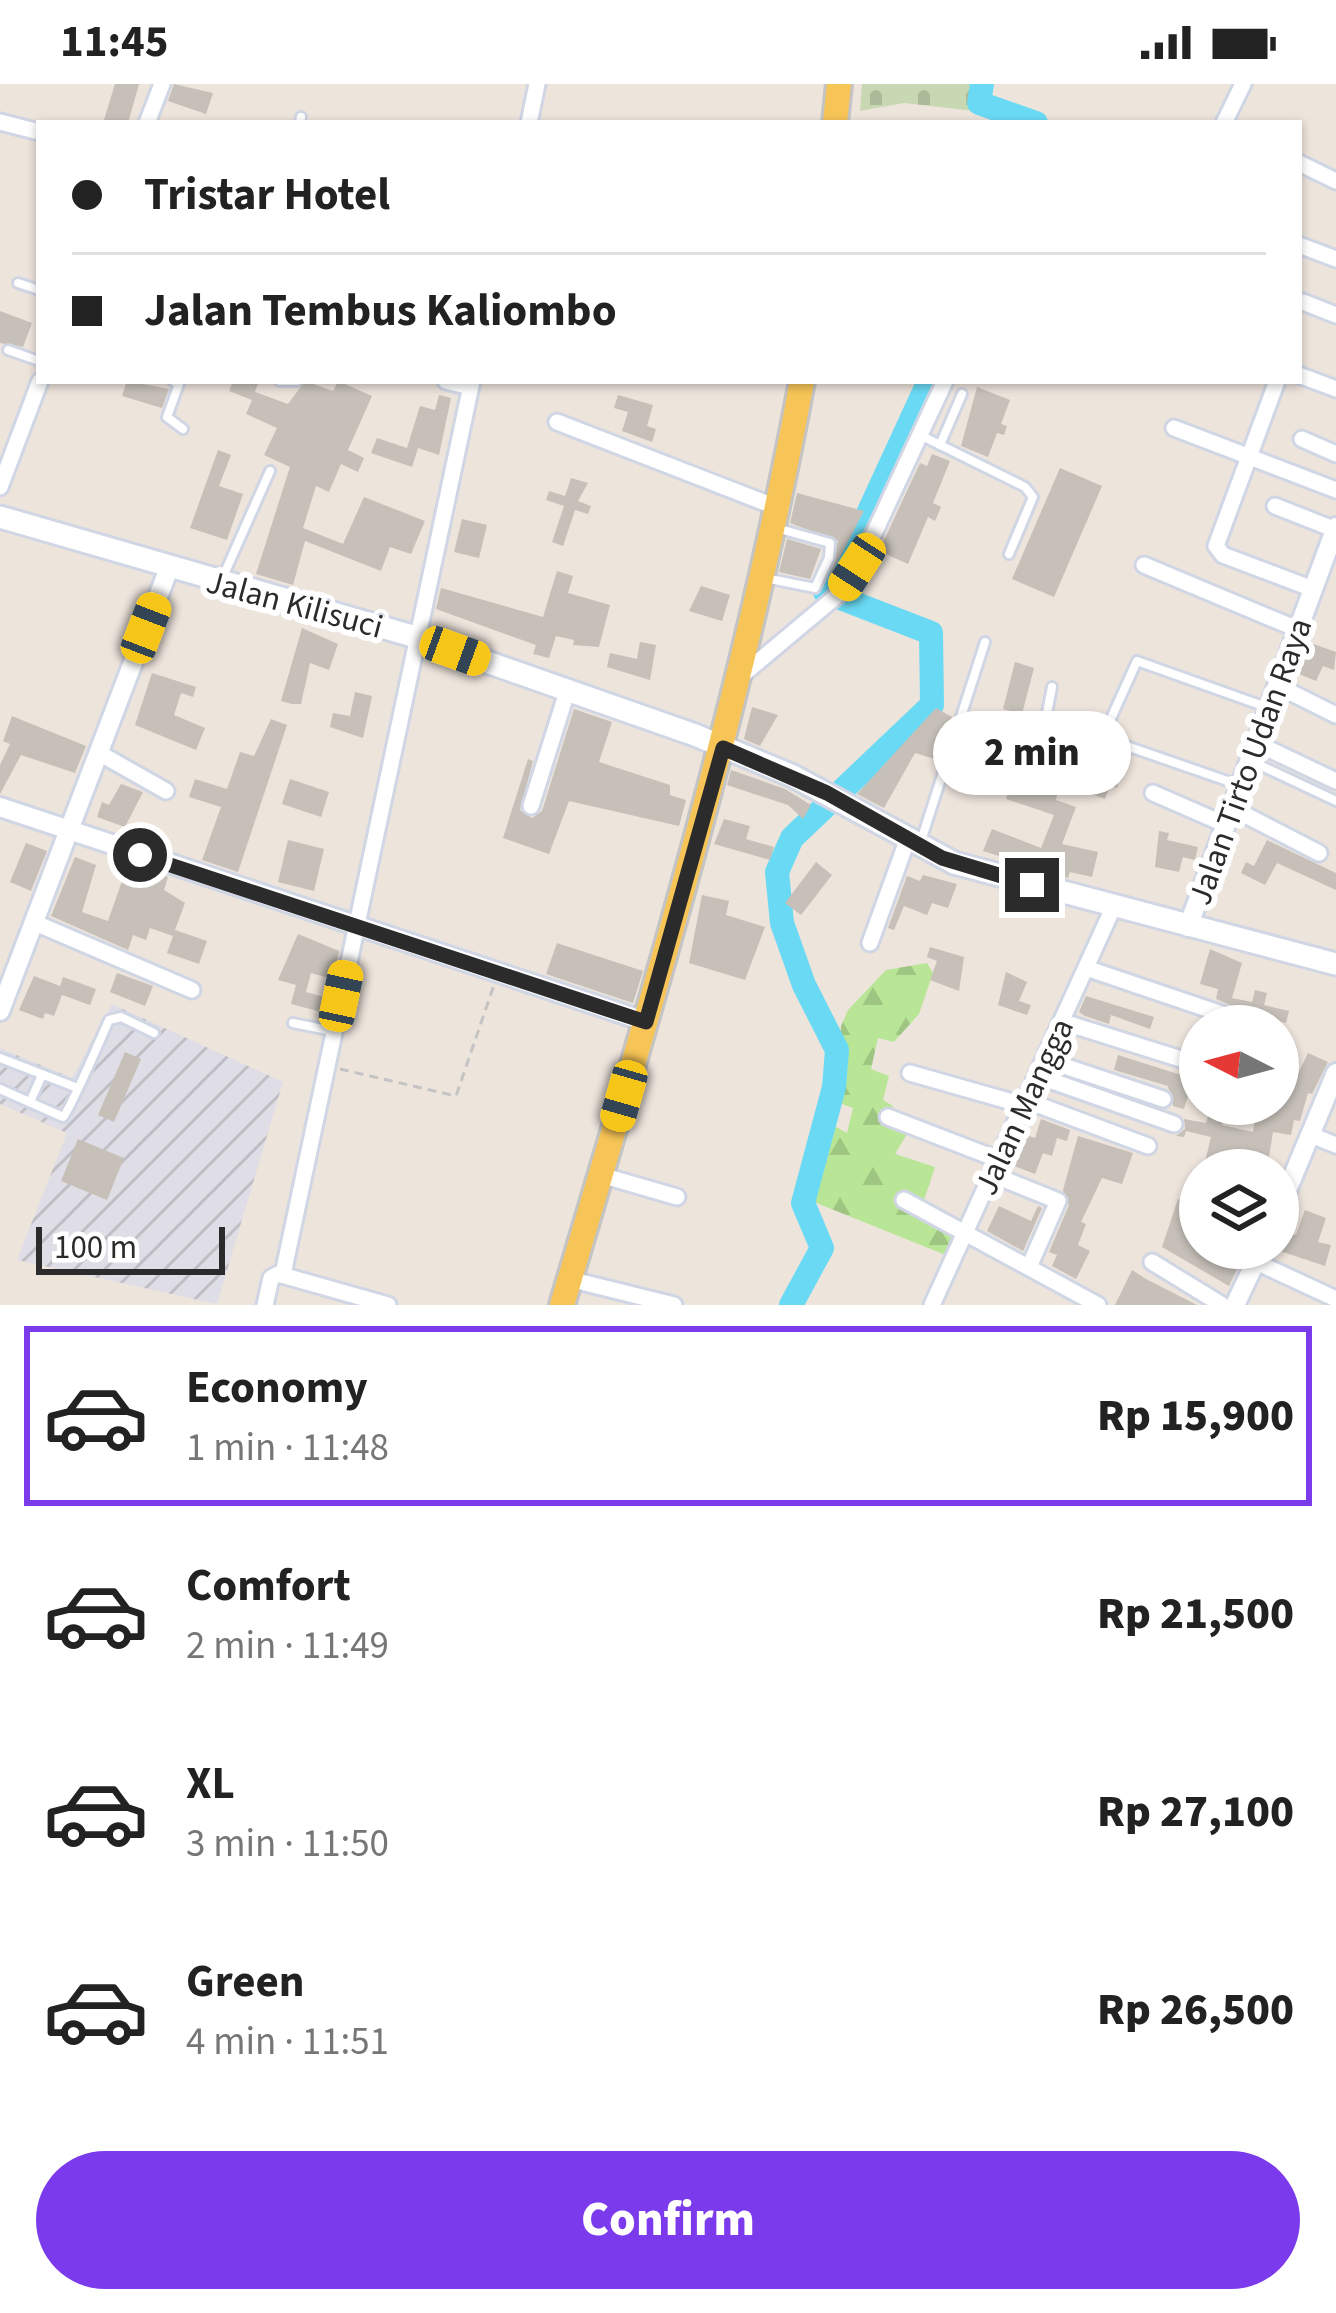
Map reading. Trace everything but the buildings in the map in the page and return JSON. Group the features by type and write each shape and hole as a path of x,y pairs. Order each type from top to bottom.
{"main road":[{"path":"836,120 839,84"},
{"path":"562,1305 723,748 778,518 801,384"},
{"name":"Jalan Kilisuci","path":"0,517 416,637 723,748 827,793 954,863 1336,964"}],"street":[{"path":"148,120 163,84"},
{"path":"530,120 538,84"},
{"path":"1226,120 1244,84"},
{"path":"0,122 36,131"},
{"path":"1302,165 1336,182"},
{"path":"1302,246 1336,260"},
{"path":"1303,302 1336,314"},
{"path":"1302,376 1336,389"},
{"path":"0,487 39,384"},
{"path":"283,1274 471,384"},
{"path":"740,677 836,597 869,544 943,384"},
{"path":"1276,384 1217,550 1312,589"},
{"path":"557,422 778,518"},
{"path":"1174,428 1336,490"},
{"path":"1302,439 1336,454"},
{"path":"1275,506 1336,529"},
{"name":"Jalan Tirto Udan Raya","path":"1188,927 1336,529"},
{"path":"1144,565 1297,628"},
{"path":"0,1011 169,568"},
{"path":"1276,685 1336,716"},
{"path":"531,806 568,692"},
{"path":"1251,751 1336,781"},
{"path":"99,753 166,791"},
{"path":"1154,793 1227,815 1318,853"},
{"path":"0,807 646,1022"},
{"path":"870,943 914,842"},
{"name":"Jalan Mangga","path":"932,1305 1113,908"},
{"path":"33,922 192,990"},
{"path":"1086,968 1196,1005"},
{"path":"1064,1022 1179,1058"},
{"path":"1046,1060 1163,1099"},
{"path":"910,1073 1024,1103 1148,1146"},
{"path":"1299,1163 1336,1073"},
{"path":"1038,1076 1174,1124"},
{"path":"888,1117 1058,1201 1029,1267"},
{"path":"1311,1135 1336,1145"},
{"path":"601,1175 677,1197"},
{"path":"904,1200 1029,1267 1067,1297 1098,1305"},
{"path":"1152,1262 1222,1305"},
{"path":"1235,1305 1253,1269"},
{"path":"1285,1269 1336,1299"},
{"path":"266,1305 271,1278 283,1274 388,1305"},
{"path":"569,1279 674,1305"}],"lane":[{"path":"18,283 36,289"},
{"path":"8,350 36,360"},
{"path":"176,384 167,417 183,429"},
{"path":"940,445 962,394"},
{"path":"918,434 1025,488 1034,497 1009,554"},
{"path":"220,584 270,471"},
{"path":"763,578 815,588 832,550 830,543 778,518"},
{"path":"914,842 986,642"},
{"path":"1103,736 1137,661 1267,708"},
{"path":"1052,687 1045,717 1238,785"},
{"path":"1251,751 1336,801"},
{"path":"0,1089 64,1117 113,1017 154,1033"},
{"path":"293,1023 334,1031"},
{"path":"0,1058 75,1087"},
{"path":"30,1102 42,1075"}],"path":[{"path":"327,1066 456,1096 498,973"}],"shaded area":[{"path":"112,1004 283,1082 217,1304 17,1260 67,1133 0,1104 0,1048 72,1078"}],"green space":[{"path":"862,84 990,84 983,112 904,103 860,111"},
{"path":"927,963 933,973 919,1014 894,1042 878,1038 871,1069 889,1076 883,1100 893,1106 889,1124 907,1134 895,1154 935,1167 922,1206 965,1225 953,1258 814,1202 829,1123 847,1133 853,1108 836,1102 841,1026 848,1010 886,970"}],"waterway":[{"path":"982,84 979,103 1027,120"},
{"path":"791,1305 822,1248 803,1203 834,1087 837,1050 804,985 782,923 777,872 792,838 932,705 931,633 825,592 848,557 928,384"}],"route":[{"path":"140,855 646,1022 723,748 827,793 942,858 1032,885"}]}
